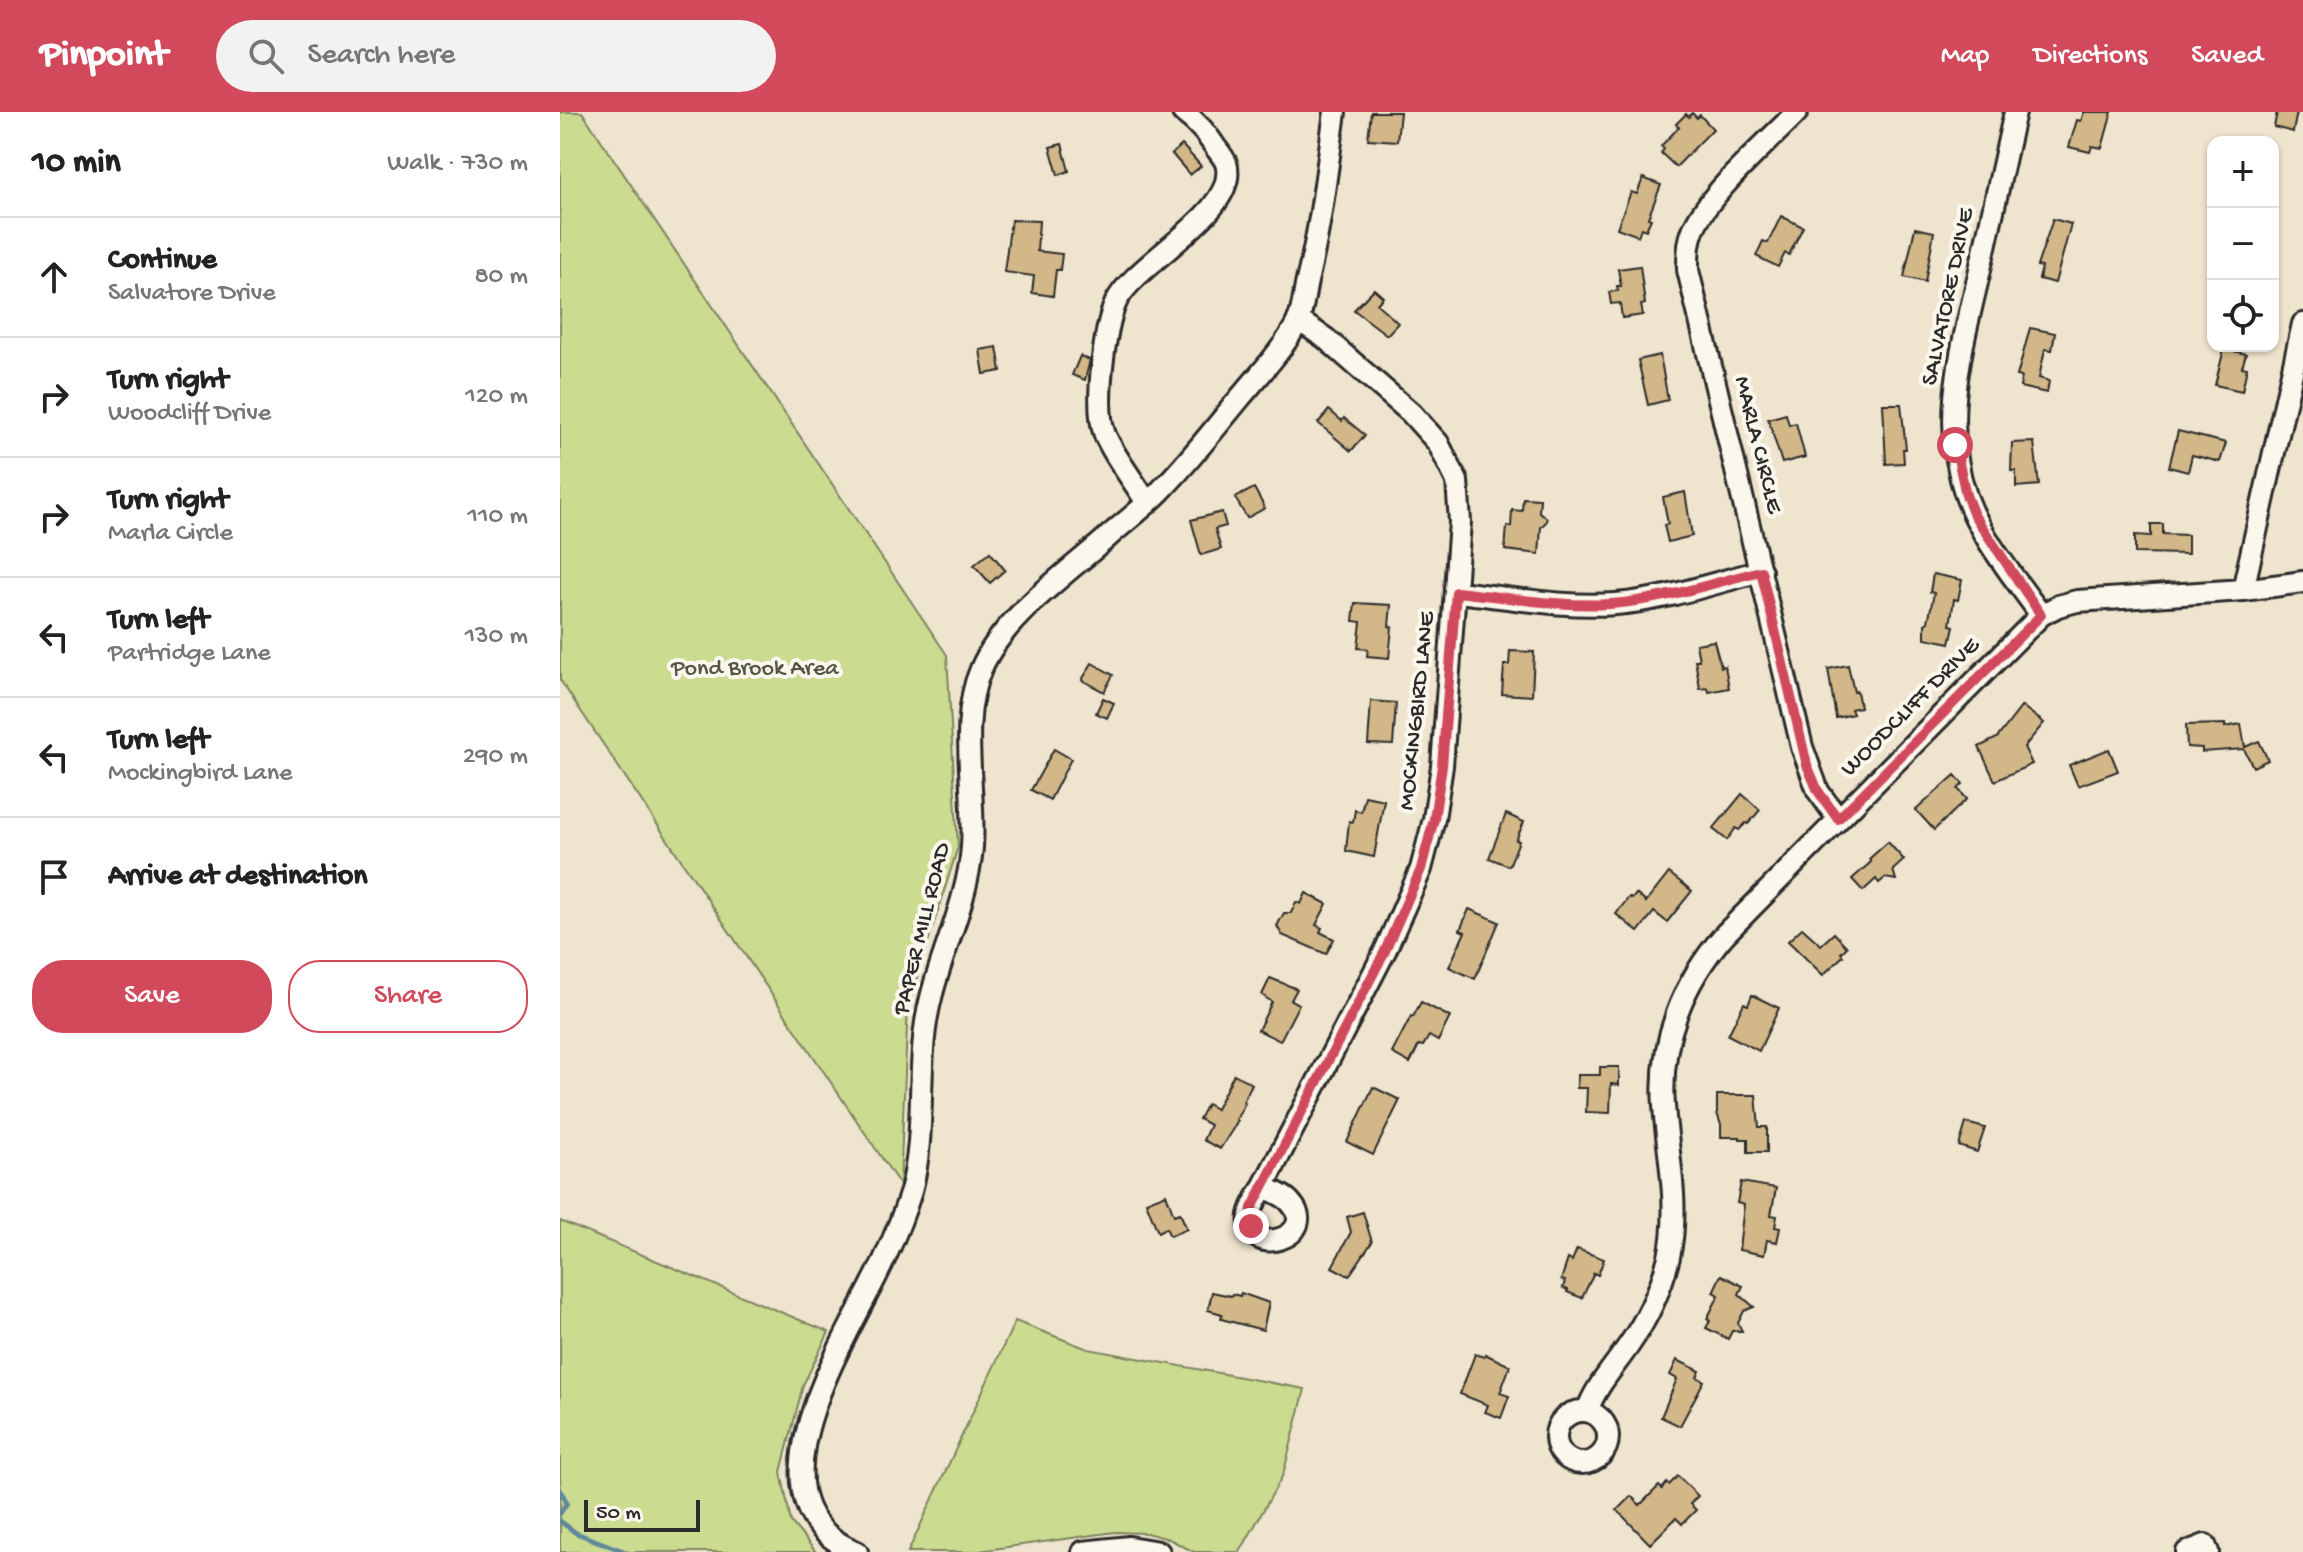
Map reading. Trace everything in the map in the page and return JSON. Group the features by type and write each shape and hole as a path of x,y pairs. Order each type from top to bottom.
{"street":[{"path":"1147,503 1104,433 1101,377 1106,330 1116,301 1133,279 1211,211 1226,186 1226,164 1200,124 1183,112"},
{"name":"PAPER MILL ROAD","path":"857,1552 843,1546 818,1525 805,1500 801,1465 804,1437 836,1353 884,1260 911,1191 921,1119 925,1029 938,966 967,881 972,847 970,708 980,670 996,642 1022,613 1164,488 1268,366 1298,320 1317,239 1335,112"},
{"name":"MARLA CIRCLE","path":"1797,112 1707,206 1693,229 1688,254 1691,286 1807,765 1818,791 1838,819"},
{"name":"SALVATORE DRIVE","path":"2015,112 1957,371 1952,420 1959,471 1974,515 2041,615"},
{"name":"MOCKINGBIRD LANE","path":"1263,1187 1391,939 1421,869 1434,819 1441,774 1461,508 1457,481 1445,455 1420,422 1325,338 1298,320"},
{"path":"2243,590 2303,324"},
{"path":"1456,592 1613,604 1655,598 1761,571"},
{"name":"WOODCLIFF DRIVE","path":"1587,1411 1597,1391 1641,1328 1659,1291 1669,1254 1674,1217 1664,1106 1664,1068 1671,1030 1683,996 1701,964 1725,934 2041,615 2077,601 2243,590 2303,582"},
{"path":"2187,1552 2205,1545 2208,1552"},
{"path":"1083,1552 1129,1547 1159,1552"}],"green space":[{"name":"Pond Brook Area","path":"560,112 582,112 947,655 958,847 908,1005 900,1185 560,680"},
{"path":"560,1221 829,1332 803,1385 781,1472 791,1522 816,1552 560,1552"},
{"path":"1015,1321 1088,1349 1305,1389 1283,1475 1240,1552 1194,1552 1169,1539 1146,1533 1115,1532 972,1552 908,1552"}],"building":[{"path":"1371,112 1400,112 1397,141 1368,139"},
{"path":"2084,112 2112,112 2102,148 2092,146 2090,152 2069,147 2077,120 2081,121"},
{"path":"2277,112 2297,112 2293,132 2274,127"},
{"path":"1692,113 1697,118 1700,115 1713,129 1676,167 1661,153 1664,149 1661,146 1679,127 1676,124 1686,114 1689,117"},
{"path":"1062,144 1069,171 1058,175 1050,147"},
{"path":"1182,145 1201,166 1190,175 1172,154"},
{"path":"1643,178 1661,185 1648,218 1651,219 1646,230 1641,228 1638,236 1617,228 1631,192 1637,194"},
{"path":"1781,216 1803,227 1789,255 1785,253 1778,267 1756,256 1763,241 1768,243"},
{"path":"2053,219 2071,224 2055,283 2039,279 2042,267 2037,266"},
{"path":"1011,220 1039,221 1037,251 1062,254 1060,270 1056,270 1053,296 1032,293 1034,276 1004,272"},
{"path":"1915,228 1934,232 1925,282 1904,277"},
{"path":"1640,266 1645,304 1641,305 1643,315 1622,318 1620,303 1611,304 1609,292 1618,291 1617,286 1621,286 1618,269"},
{"path":"1374,289 1383,297 1377,304 1398,323 1387,335 1354,310"},
{"path":"2030,328 2055,333 2052,350 2045,349 2039,378 2049,381 2047,393 2020,387 2022,377 2017,376"},
{"path":"997,347 1001,371 984,374 980,350"},
{"path":"2223,352 2246,354 2242,367 2247,368 2242,391 2215,385"},
{"path":"1660,355 1668,400 1648,405 1638,360"},
{"path":"1080,356 1090,360 1085,380 1072,375"},
{"path":"1883,404 1901,404 1906,449 1903,449 1904,463 1886,464"},
{"path":"1329,410 1365,435 1351,451 1318,423"},
{"path":"1786,414 1789,425 1796,423 1805,457 1782,463 1768,419"},
{"path":"2178,431 2226,443 2220,462 2192,455 2188,472 2169,467"},
{"path":"2034,442 2039,485 2016,487 2016,471 2011,471 2012,443"},
{"path":"1254,488 1265,508 1247,518 1235,498"},
{"path":"1685,492 1692,536 1668,542 1663,497"},
{"path":"1523,498 1540,499 1539,512 1546,517 1547,521 1541,527 1539,554 1505,550 1512,510 1522,511"},
{"path":"1222,512 1226,526 1215,529 1221,549 1201,555 1191,520"},
{"path":"2151,524 2163,524 2163,534 2188,535 2188,554 2135,553 2135,535 2151,536"},
{"path":"990,552 1005,570 990,583 974,565"},
{"path":"1933,574 1962,580 1958,600 1954,599 1950,625 1954,626 1950,643 1925,638 1925,624 1934,593 1930,592"},
{"path":"1355,603 1391,605 1389,658 1367,656 1368,649 1358,648 1361,622 1353,621"},
{"path":"1714,641 1721,667 1725,666 1729,688 1709,692 1708,688 1700,689 1695,660 1699,660 1696,644"},
{"path":"1510,651 1534,652 1532,696 1502,694 1504,665 1509,665"},
{"path":"1092,663 1113,675 1104,692 1082,680"},
{"path":"1848,665 1860,707 1851,709 1853,714 1836,718 1828,669"},
{"path":"1103,698 1114,703 1107,718 1096,713"},
{"path":"1371,701 1396,703 1393,745 1368,744"},
{"path":"2022,706 2044,723 2024,747 2032,764 1995,781 1979,747 1997,738"},
{"path":"2225,724 2225,727 2241,724 2245,747 2259,741 2268,760 2253,767 2244,749 2202,752 2202,748 2187,747 2186,725"},
{"path":"1054,749 1071,759 1050,800 1031,790"},
{"path":"2109,749 2118,771 2078,786 2069,765"},
{"path":"1955,775 1963,784 1958,789 1967,799 1934,830 1916,810"},
{"path":"1742,794 1760,810 1748,824 1739,830 1736,828 1727,840 1713,829"},
{"path":"1365,796 1384,800 1374,857 1346,851 1349,821 1353,822 1355,810 1361,812"},
{"path":"1506,814 1524,822 1509,866 1489,858"},
{"path":"1888,842 1904,860 1893,870 1896,880 1885,878 1879,883 1876,879 1863,891 1852,879"},
{"path":"1669,873 1692,891 1667,922 1654,912 1638,932 1616,914 1629,897 1632,899 1636,894 1646,902"},
{"path":"1306,893 1327,904 1316,925 1322,928 1320,932 1334,939 1326,954 1282,935 1277,926 1284,913 1291,913 1296,902 1301,904"},
{"path":"1469,909 1499,922 1475,979 1449,967 1465,932 1460,930"},
{"path":"1802,928 1821,945 1834,933 1847,947 1841,953 1843,956 1823,975 1788,941"},
{"path":"1270,978 1297,989 1291,1000 1299,1004 1280,1041 1258,1030 1272,1002 1262,995"},
{"path":"1752,995 1779,1008 1759,1051 1728,1035 1744,1003 1748,1005"},
{"path":"1421,1002 1450,1017 1438,1041 1429,1036 1423,1046 1419,1045 1410,1063 1392,1053"},
{"path":"1600,1067 1619,1067 1619,1085 1611,1084 1610,1113 1586,1112 1587,1088 1577,1088 1578,1075 1600,1075"},
{"path":"1234,1074 1252,1084 1238,1121 1220,1149 1203,1140 1210,1125 1199,1119 1207,1104 1216,1109"},
{"path":"1373,1087 1400,1100 1373,1155 1347,1142"},
{"path":"1717,1095 1756,1095 1759,1127 1767,1127 1767,1152 1748,1152 1748,1139 1721,1137"},
{"path":"1966,1123 1985,1128 1977,1152 1959,1146"},
{"path":"1741,1182 1776,1188 1771,1215 1777,1216 1775,1227 1780,1228 1777,1242 1767,1240 1764,1255 1739,1250 1744,1205 1737,1203"},
{"path":"1166,1194 1174,1215 1180,1213 1187,1229 1170,1236 1166,1228 1158,1232 1146,1202"},
{"path":"1363,1212 1372,1242 1349,1276 1332,1267 1351,1232 1347,1217"},
{"path":"1577,1249 1604,1259 1598,1275 1594,1273 1582,1298 1567,1292 1563,1288 1565,1281 1561,1280 1568,1259 1572,1261"},
{"path":"1721,1275 1743,1286 1739,1294 1754,1307 1744,1311 1738,1323 1742,1331 1732,1331 1728,1339 1706,1328 1719,1295 1713,1292"},
{"path":"1212,1292 1231,1296 1240,1296 1241,1293 1269,1303 1263,1330 1221,1319 1222,1314 1208,1310"},
{"path":"1475,1354 1484,1357 1485,1354 1510,1366 1500,1393 1509,1396 1501,1418 1485,1412 1488,1405 1460,1394"},
{"path":"1677,1360 1700,1371 1697,1377 1704,1381 1680,1426 1661,1417 1677,1379 1670,1375"},
{"path":"1678,1476 1698,1496 1690,1504 1696,1510 1682,1524 1676,1518 1650,1544 1617,1510 1631,1496 1640,1505 1659,1486 1662,1489"}],"waterway":[{"path":"560,1490 567,1503 560,1513"},
{"path":"560,1521 576,1533 626,1552"}],"route":[{"path":"1251,1226 1252,1208 1385,951 1421,869 1434,819 1442,766 1456,592 1594,605 1613,604 1655,598 1761,571 1807,765 1818,791 1838,819 2041,615 1974,515 1959,471 1955,445"}]}
